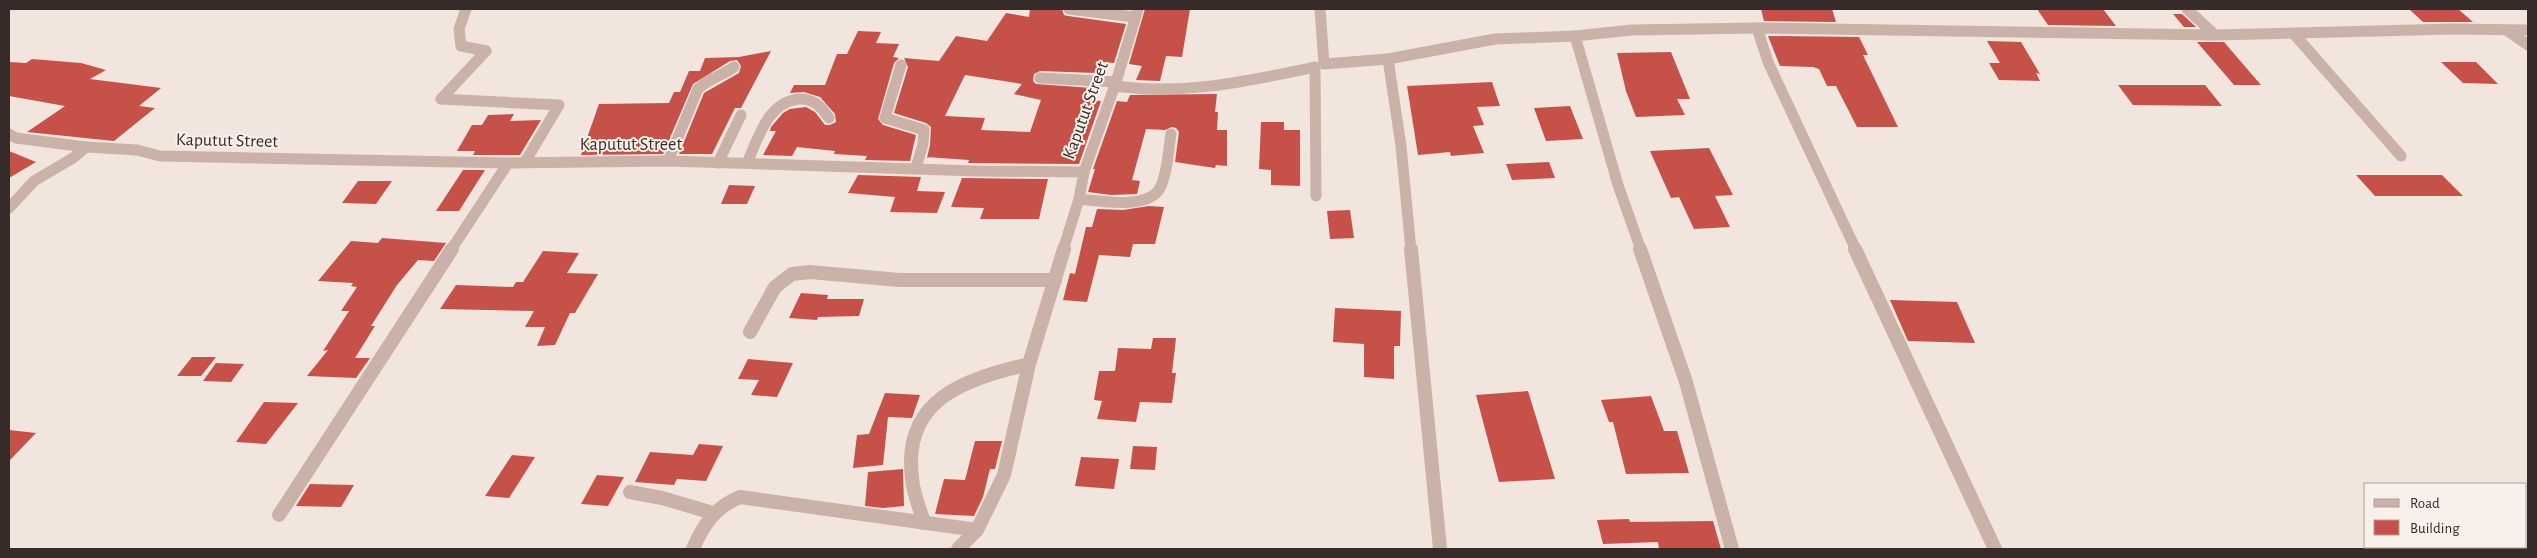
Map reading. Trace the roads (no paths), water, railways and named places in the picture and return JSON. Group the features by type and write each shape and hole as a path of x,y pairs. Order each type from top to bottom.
{"street":[{"path":"466,9 459,29 461,46 486,51 441,100 559,104 526,162"},
{"path":"1069,9 1136,13"},
{"path":"1316,196 1320,9"},
{"path":"2187,9 2216,36"},
{"name":"Kaputut Street","path":"9,134 16,138 86,147 137,150 160,156 508,163 668,161 976,171 1084,172 1115,84 1136,13"},
{"path":"1757,28 1768,62 1994,549"},
{"path":"1040,78 1115,84 1152,90 1182,90 1251,80 1320,65 1388,60 1495,39 1575,36 1632,30 1757,28 2216,36 2453,29 2509,32 2528,30"},
{"path":"2509,32 2528,45"},
{"path":"2294,34 2401,156"},
{"path":"1575,36 1618,185 1686,382 1732,549"},
{"path":"1388,60 1401,146 1440,549"},
{"path":"901,65 885,118 889,122 908,124 924,130 923,144 916,168"},
{"path":"668,161 698,89 707,80 721,77 734,67"},
{"path":"747,163 766,121 775,109 784,102 797,98 808,99 819,105 829,118"},
{"path":"718,163 741,115"},
{"path":"1079,199 1134,202 1153,198 1160,189 1171,134"},
{"path":"9,208 34,181 73,158 86,147"},
{"path":"279,515 508,163"},
{"path":"958,549 977,530 1004,476 1029,364 1079,199 1084,172"},
{"path":"750,332 775,287 792,274 810,272 880,280 1055,280"},
{"path":"924,524 911,472 916,428 926,412 947,394 980,376 1029,364"},
{"path":"630,492 665,497 676,504 712,513"},
{"path":"693,549 703,525 712,513 730,500 740,496 924,524 977,530"}]}
